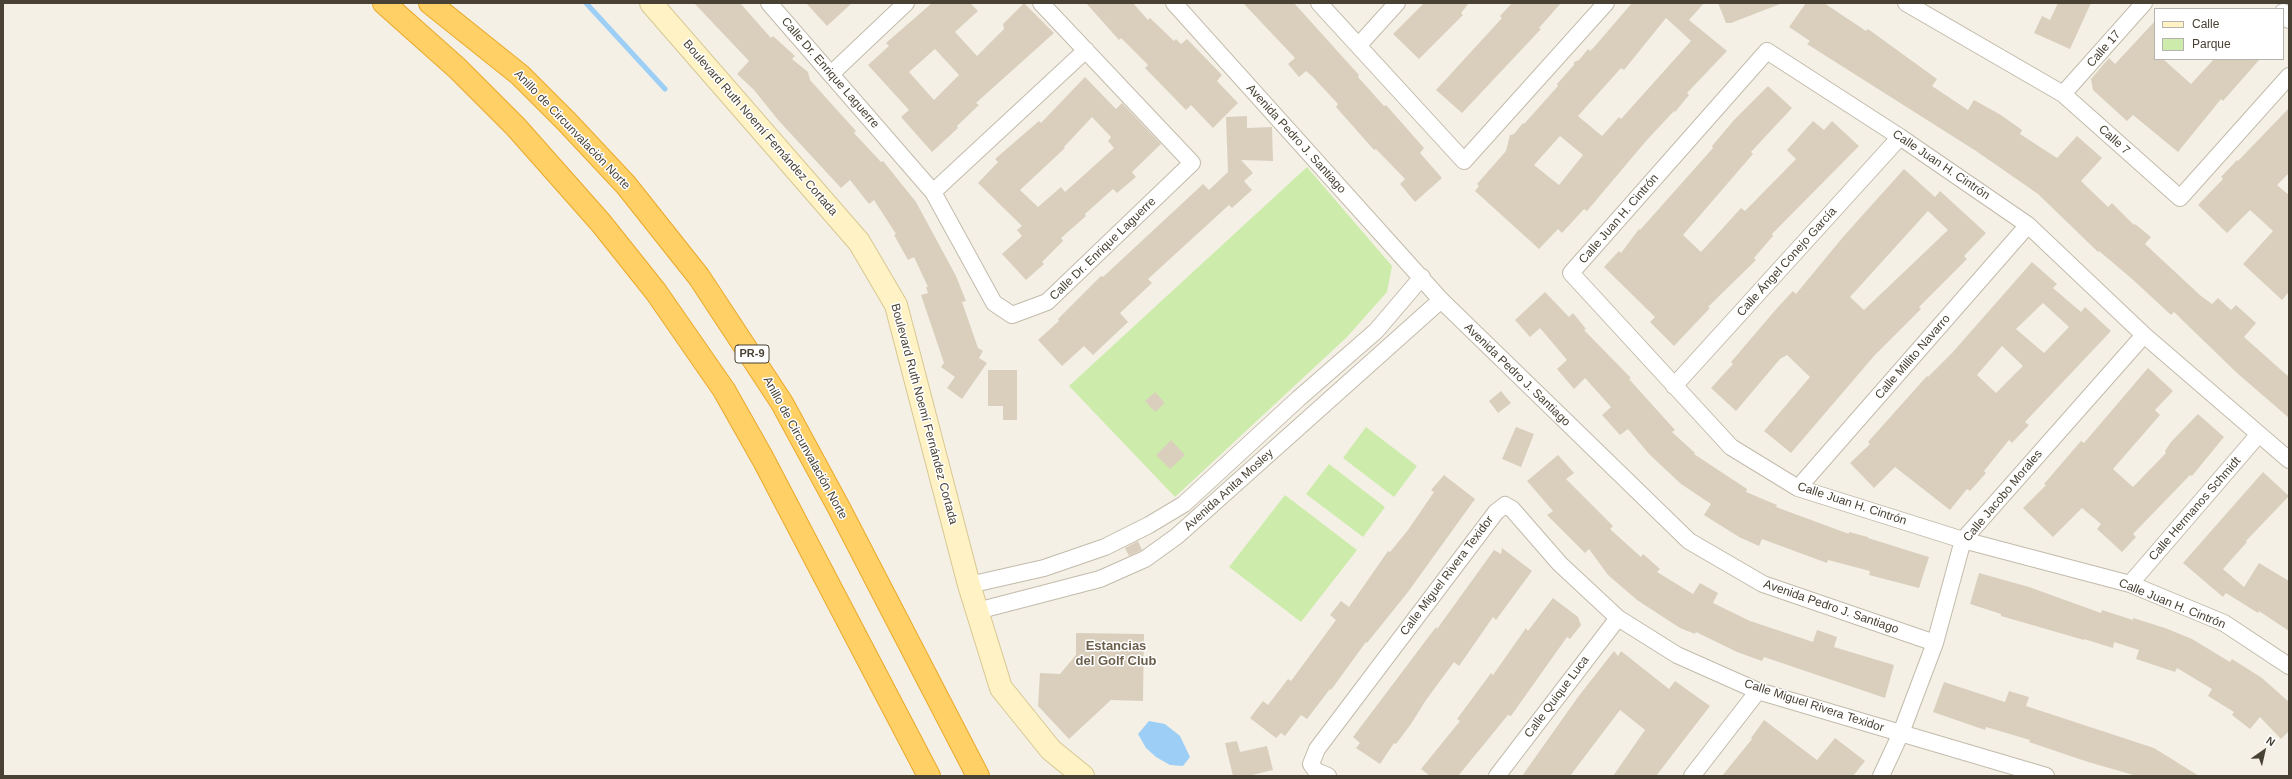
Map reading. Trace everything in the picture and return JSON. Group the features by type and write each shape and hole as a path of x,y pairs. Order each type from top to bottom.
{"highway":[{"path":"384,3 458,68 511,122 601,223 665,304 724,390 763,459 929,776"},
{"name":"Anillo de Circunvalación Norte","path":"430,3 520,75 567,122 626,185 699,277 782,402 839,508 978,776"}],"street":[{"name":"Boulevard Ruth Noemí Fernández Cortada","path":"651,3 859,242 896,304 969,585 1001,688 1051,750 1083,776"},
{"name":"Calle Dr. Enrique Laguerre","path":"769,3 933,192 994,303 1012,315 1047,302 1192,163 1041,3"},
{"path":"831,74 906,3"},
{"name":"Avenida Pedro J. Santiago","path":"1174,3 1422,277 1440,300 1689,541 1763,584 1936,643"},
{"path":"1319,3 1464,161 1606,3"},
{"path":"1359,45 1397,3"},
{"name":"Calle 7","path":"1906,3 2063,94 2180,198 2289,76"},
{"name":"Calle 17","path":"2063,94 2144,3"},
{"path":"933,192 1086,50"},
{"name":"Calle Juan H. Cintrón","path":"2289,460 2144,335 2028,225 1900,137 1767,51 1571,273 1731,447 1798,488 1963,540 2130,584 2224,623 2289,666"},
{"name":"Calle Ángel Conejo García","path":"1674,386 1900,137"},
{"name":"Calle Millito Navarro","path":"1798,488 2028,225"},
{"name":"Avenida Anita Mosley","path":"969,585 1044,568 1105,547 1149,525 1184,504 1298,399 1376,331 1422,277"},
{"name":"Avenida Anita Mosley","path":"978,611 1100,578 1145,559 1177,536 1440,300"},
{"name":"Calle Jacobo Morales","path":"1881,776 1901,733 1936,643 1963,540 2144,335"},
{"name":"Calle Hermanos Schmidt","path":"2130,584 2259,434"},
{"name":"Calle Miguel Rivera Texidor","path":"1328,776 1316,771 1311,764 1317,749 1496,512 1505,505 1512,509 1560,564 1618,618 1677,655 1758,691 2046,776"},
{"name":"Calle Quique Luca","path":"1497,776 1618,618"},
{"path":"1692,776 1758,691"}],"green space":[{"path":"1307,167 1392,266 1387,292 1347,337 1175,497 1069,386"},
{"path":"1366,427 1417,466 1394,497 1343,458"},
{"path":"1329,464 1385,507 1363,537 1306,494"},
{"path":"1285,495 1357,550 1301,622 1229,567"}],"water":[{"path":"1149,721 1165,724 1180,736 1190,757 1183,766 1170,765 1156,757 1146,748 1138,734"}],"building":[{"path":"694,3 740,3 771,38 773,36 795,56 792,59 808,72 810,80 856,131 854,133 881,162 883,161 916,202 956,276 966,301 962,302 978,348 983,351 979,358 987,363 962,399 947,388 955,377 941,367 944,363 921,295 928,293 926,287 928,287 914,257 908,260 894,235 896,234 874,200 869,204 850,180 841,188 779,121 754,90 737,74 749,61"},
{"path":"806,3 852,3 827,26"},
{"path":"932,3 970,3 978,11 955,32 977,56 1004,29 1003,24 1024,3 1054,33 976,103 979,105 957,126 958,128 932,152 901,117 909,110 868,65 889,46 886,43","holes":["935,49 959,75 934,100 909,72"]},
{"path":"1086,3 1133,3 1148,20 1150,18 1174,41 1176,39 1181,44 1187,39 1222,75 1217,81 1238,103 1213,128 1191,105 1186,110 1145,68 1148,65 1121,38 1119,40"},
{"path":"1243,3 1294,3 1359,75 1358,77 1384,106 1386,105 1424,148 1420,153 1442,178 1415,202 1400,184 1405,179 1376,149 1374,150 1336,107 1338,104 1312,76 1306,71 1299,77 1288,64 1295,58"},
{"path":"1424,3 1469,3 1461,13 1463,15 1419,59 1393,34"},
{"path":"1512,3 1561,3 1539,28 1541,29 1462,113 1436,90 1502,18 1500,16"},
{"path":"1632,3 1704,3 1689,20 1727,51 1687,93 1689,95 1675,112 1674,111 1646,141 1587,211 1584,209 1562,233 1558,229 1539,249 1475,191 1479,186 1477,184 1506,151 1510,135 1514,134 1523,123 1524,124 1558,86 1557,84 1574,65 1574,62 1579,60 1588,49 1590,51","holes":["1666,18 1691,41 1621,119 1619,117 1602,136 1578,116 1621,68 1624,70","1560,136 1583,155 1559,185 1534,165"]},
{"path":"1718,3 1780,4 1731,23 1726,23"},
{"path":"1806,3 1824,3 1866,31 1868,29 1937,79 1932,86 1968,110 1974,100 2001,115 2022,130 2020,134 2057,158 2077,136 2102,158 2081,181 2108,207 2112,203 2134,225 2135,224 2151,237 2145,244 2201,296 2212,304 2218,298 2231,310 2236,305 2256,323 2244,337 2289,377 2289,418 2237,373 2174,312 2171,315 2131,278 2099,251 2098,252 2038,194 1976,151 1807,44 1810,41 1789,27"},
{"path":"2058,3 2091,3 2070,49 2034,33 2042,16 2050,20"},
{"path":"2154,22 2154,60 2164,60 2191,84 2213,60 2259,60 2223,101 2221,99 2178,152 2133,115 2127,121 2093,90 2091,79 2109,58 2115,64"},
{"path":"1085,77 1116,109 1122,103 1161,144 1132,172 1136,177 1117,193 1113,189 1085,214 1086,216 1061,238 1063,241 1042,262 1044,264 1026,280 1002,254 1022,236 1017,230 1022,226 978,183 998,162 995,159 1039,121 1041,123","holes":["1092,117 1111,137 1108,141 1114,148 1065,192 1061,187 1038,207 1020,190 1065,148 1064,147"]},
{"path":"1768,86 1792,108 1751,152 1753,154 1683,235 1701,252 1741,208 1745,211 1796,159 1787,150 1813,121 1824,130 1832,121 1859,146 1772,234 1773,236 1754,258 1756,260 1708,307 1710,308 1674,346 1650,322 1655,317 1604,267 1619,251 1621,253 1639,229 1640,230 1713,148 1712,146 1734,120"},
{"path":"2289,108 2289,173 2277,185 2289,195 2289,292 2282,300 2243,264 2273,231 2250,210 2227,233 2198,205 2223,179 2221,177"},
{"path":"1247,116 1247,128 1272,127 1273,161 1241,160 1253,173 1244,181 1252,190 1232,208 1229,205 1148,279 1152,283 1120,313 1128,322 1093,355 1084,346 1062,366 1038,340 1059,321 1058,319 1101,276 1103,277 1203,184 1209,190 1228,172 1226,117"},
{"path":"1904,169 1935,197 1940,191 1986,233 1964,256 1967,259 1919,307 1921,309 1874,356 1791,453 1764,431 1810,377 1787,355 1780,359 1736,411 1711,388 1733,364 1731,362 1778,307 1793,291 1796,294 1843,237","holes":["1928,211 1948,230 1864,310 1850,297"]},
{"path":"2032,262 2057,284 2053,288 2081,312 2085,307 2111,331 2025,422 2029,425 2012,443 2009,440 1984,471 1986,473 1970,491 1967,489 1950,510 1895,467 1874,488 1850,463 1870,444 1868,442 1927,376 1928,377 1952,353","holes":["2043,303 2069,327 2044,353 2016,329","2002,346 2023,366 1996,393 1977,375"]},
{"path":"1545,292 1569,317 1573,313 1586,329 1584,330 1631,378 1629,379 1675,430 1672,432 1695,453 1694,454 1747,489 1746,492 1777,505 1776,507 1849,534 1849,532 1868,537 1929,557 1919,588 1869,575 1870,571 1828,560 1827,563 1762,539 1759,546 1739,537 1704,515 1711,504 1681,484 1649,454 1628,429 1620,435 1602,415 1611,407 1585,378 1574,389 1557,369 1567,360 1540,328 1530,337 1515,320"},
{"path":"2148,368 2173,391 2155,410 2160,415 2113,469 2133,487 2166,453 2165,451 2171,442 2198,414 2224,437 2192,476 2190,475 2133,534 2136,537 2122,552 2097,529 2101,524 2082,508 2053,537 2023,508 2046,485 2044,484 2081,441 2084,443"},
{"path":"988,370 1017,370 1017,420 1003,420 1003,406 988,406"},
{"path":"1501,391 1511,403 1498,413 1489,401"},
{"path":"1155,392 1165,403 1155,412 1145,401"},
{"path":"1516,427 1534,434 1521,467 1502,459"},
{"path":"1171,440 1185,455 1170,469 1156,455"},
{"path":"1558,455 1574,473 1566,479 1613,526 1610,529 1641,557 1643,554 1660,569 1657,572 1693,594 1700,583 1718,593 1713,603 1750,621 1813,642 1817,630 1837,637 1834,647 1894,665 1885,698 1764,657 1762,661 1737,652 1696,632 1695,634 1680,628 1637,600 1608,575 1589,549 1585,553 1547,515 1553,511 1527,481"},
{"path":"2263,472 2289,496 2246,541 2247,542 2223,569 2244,587 2259,563 2289,581 2289,631 2259,611 2258,613 2226,593 2223,597 2183,563"},
{"path":"1444,475 1475,499 1408,592 1367,643 1366,642 1331,690 1330,689 1307,719 1301,715 1285,736 1281,733 1276,738 1250,718 1263,701 1268,705 1288,679 1291,681 1336,620 1330,615 1341,601 1349,607 1388,551 1390,552 1408,530 1434,492 1431,490"},
{"path":"1138,541 1142,550 1129,556 1125,548"},
{"path":"1502,548 1532,571 1496,620 1493,617 1459,666 1454,662 1426,700 1411,724 1396,744 1394,743 1380,764 1356,748 1360,743 1353,737 1436,627 1437,629 1494,550 1501,554"},
{"path":"1979,573 2029,587 2101,613 2102,610 2165,628 2192,639 2230,662 2232,659 2262,678 2289,702 2289,731 2281,739 2260,717 2250,729 2232,715 2234,712 2208,696 2212,689 2177,668 2175,672 2136,659 2139,650 2114,642 2113,648 2001,616 2001,614 1970,604"},
{"path":"1553,598 1578,617 1581,625 1570,639 1567,637 1511,716 1508,715 1458,776 1430,776 1421,769 1460,721 1457,719 1491,673 1493,675 1526,628 1528,631"},
{"path":"1076,633 1144,634 1143,701 1111,700 1069,739 1038,706 1040,673 1060,674 1076,655"},
{"path":"1614,651 1618,656 1621,651 1669,689 1675,681 1710,706 1656,776 1613,776 1645,730 1620,710 1570,776 1522,776 1578,697"},
{"path":"1944,682 2005,702 2009,691 2029,697 2026,706 2154,748 2199,776 2137,776 2088,762 2029,742 2030,740 1986,727 1985,730 1933,712"},
{"path":"1764,720 1817,760 1835,738 1865,761 1853,776 1722,776 1752,739 1751,738"},
{"path":"1237,741 1240,752 1267,746 1273,770 1248,776 1233,776 1225,743"}],"waterway":[{"path":"586,3 665,89"}],"district":[{"name":"Estancias del Golf Club","path":"1116,654"}]}
